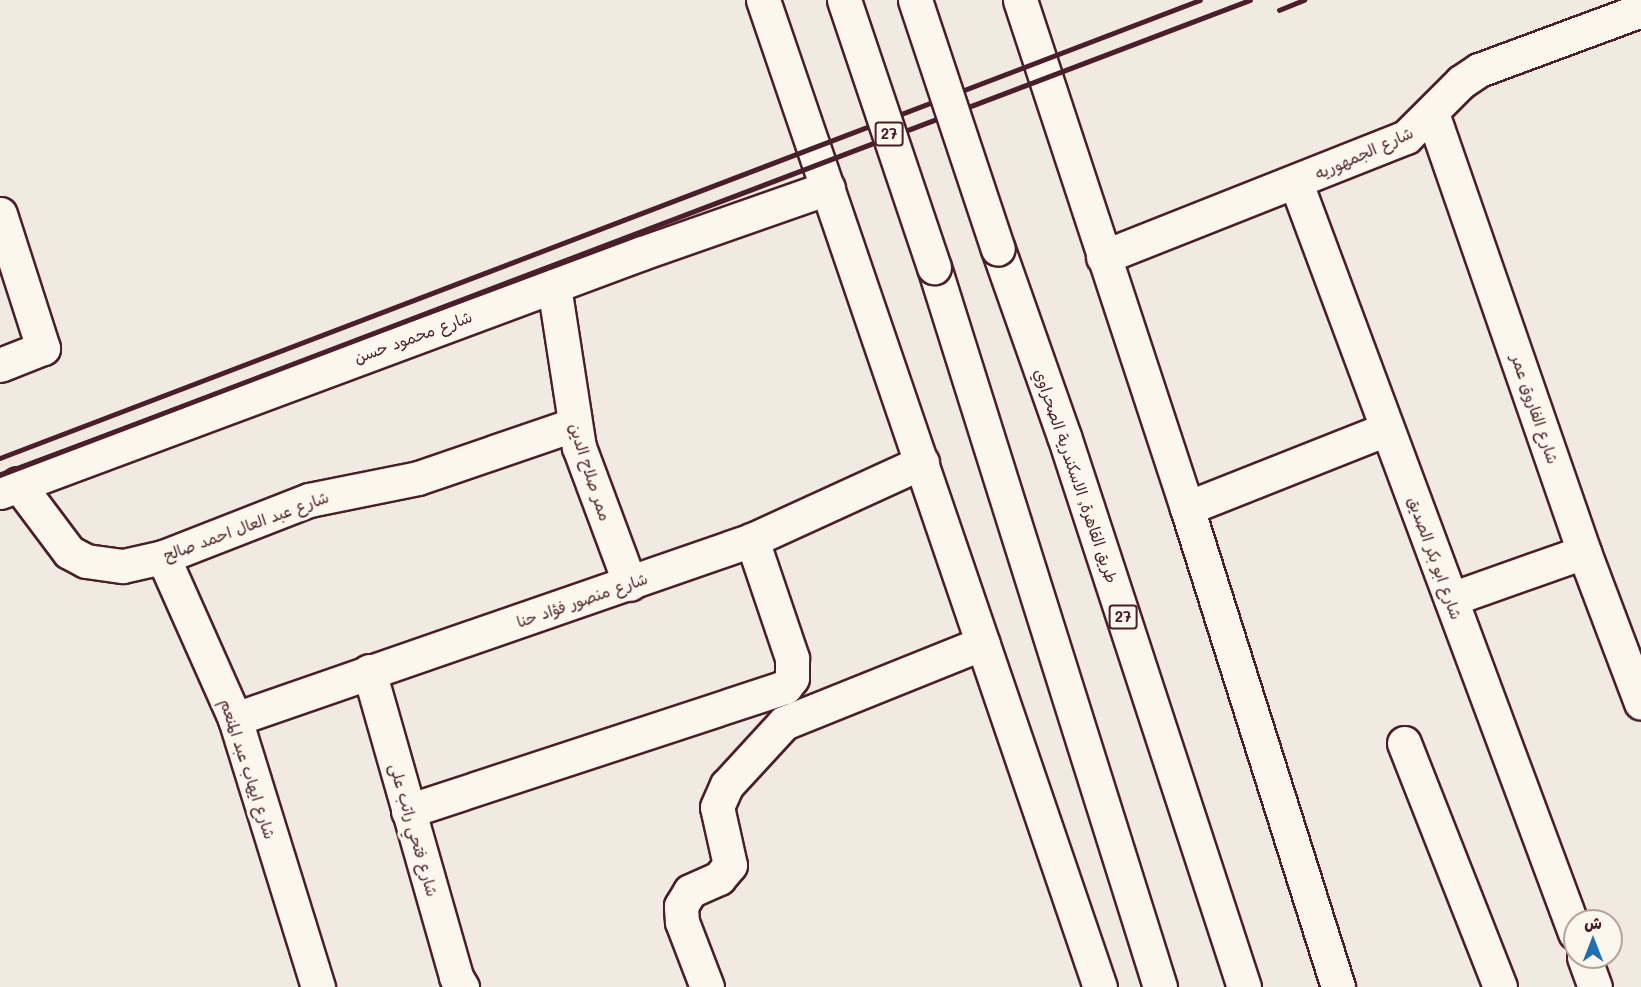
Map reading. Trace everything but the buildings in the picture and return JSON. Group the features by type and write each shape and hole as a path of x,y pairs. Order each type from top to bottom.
{"main road":[{"path":"763,0 1100,987"},
{"name":"27","path":"844,0 934,267 1160,987"},
{"name":"طريق القاهرة, الاسكندرية الصحراوي","path":"915,0 998,249 1064,436 1244,987"},
{"path":"1020,0 1187,508 1338,987"},
{"name":"شارع الجمهوريه","path":"1103,257 1296,183 1406,137 1453,89 1479,69 1641,10"},
{"name":"شارع الفاروق عمر","path":"1432,113 1584,552 1638,686"},
{"name":"شارع ابو بكر الصديق","path":"1296,183 1566,909"},
{"name":"شارع محمود حسن","path":"9,488 554,286 828,188"},
{"path":"0,214 43,348 0,365"},
{"name":"ممر صلاح الدين","path":"554,286 573,425 630,584"},
{"name":"شارع عبد العال احمد صالح","path":"9,488 69,552 86,561 123,566 163,556 309,500 418,478 573,425"},
{"path":"1187,508 1388,429"},
{"name":"شارع منصور فؤاد حنا","path":"235,718 630,584 752,540 922,462"},
{"path":"408,811 785,687 792,678 792,658 752,540"},
{"path":"1450,599 1584,552"},
{"name":"شارع ايهاب عبد المنعم","path":"163,556 235,718 318,987"},
{"path":"707,987 682,922 681,906 690,891 719,878 730,865 717,807 727,785 784,723 983,643"},
{"name":"شارع فتحي راتب على","path":"369,671 408,811 451,984"},
{"path":"1404,743 1500,987"},
{"path":"1588,969 1595,987"}],"railway":[{"path":"0,458 1200,0"},
{"path":"0,475 1250,0"},
{"path":"1279,10 1304,0"}]}
